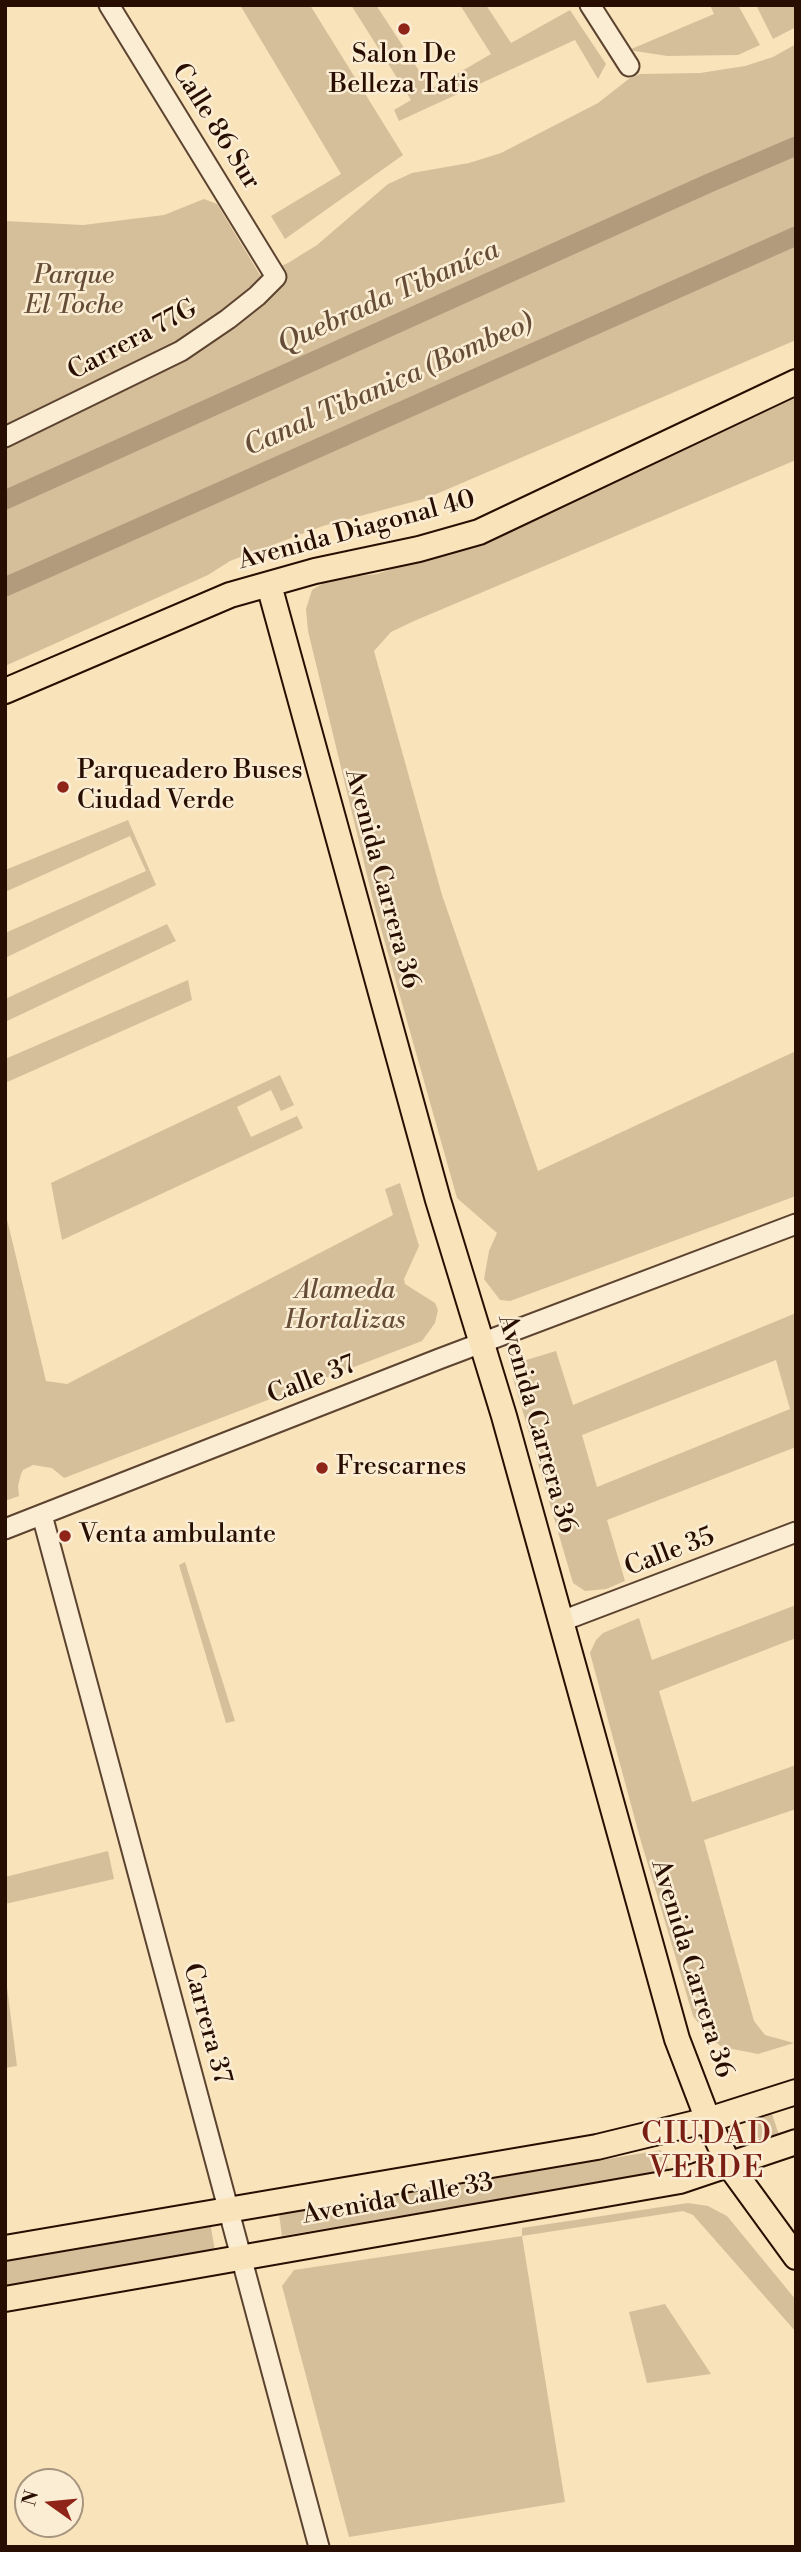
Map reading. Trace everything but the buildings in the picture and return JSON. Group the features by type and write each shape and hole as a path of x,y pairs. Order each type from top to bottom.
{"main road":[{"name":"Avenida Diagonal 40","path":"5,691 230,595 315,571 456,540 479,532 796,382"},
{"name":"Avenida Carrera 36","path":"269,584 438,1200 562,1621 677,2039 708,2120 729,2165 796,2257"},
{"name":"Avenida Calle 33","path":"5,2248 597,2147 708,2120 796,2092"},
{"name":"Avenida Calle 33","path":"5,2299 681,2182 796,2142"}],"street":[{"name":"Calle 86 Sur","path":"109,5 275,277"},
{"path":"590,5 629,66"},
{"name":"Carrera 77G","path":"5,437 181,351 257,296 275,277"},
{"name":"Calle 37","path":"5,1529 796,1224"},
{"name":"Carrera 37","path":"41,1516 319,2547"},
{"name":"Calle 35","path":"562,1621 796,1532"}],"green space":[{"path":"240,5 310,5 403,155 285,239 271,216 341,174"},
{"path":"351,5 376,5 431,89 491,54 460,5 486,5 511,43 570,10 606,64 598,79 575,40 399,121 394,110 411,100"},
{"path":"710,5 738,5 760,45 738,55 667,56 629,50 714,14"},
{"path":"756,5 796,5 796,27 773,39"},
{"name":"Parque El Toche","path":"796,44 796,340 427,498 323,526 230,561 208,575 5,666 5,221 83,225 164,215 204,199 217,204 260,275 288,263 317,245 388,184 412,173 469,163 501,153 598,103 630,78 640,74 700,73 745,66 773,57"},
{"path":"796,397 796,460 414,621 391,632 374,651 442,895 538,1171 796,1051 796,1196 510,1301 500,1300 484,1279 489,1251 497,1233 457,1198 374,904 308,631 306,609 312,590 330,579 377,574 507,530"},
{"path":"128,820 156,885 5,958 5,933 146,871 130,836 5,892 5,870"},
{"path":"167,924 176,941 5,1022 5,999"},
{"path":"188,980 192,1000 5,1083 5,1059"},
{"path":"280,1075 294,1105 281,1111 271,1090 237,1107 251,1137 297,1116 303,1128 62,1240 51,1183"},
{"name":"Alameda Hortalizas","path":"400,1183 419,1246 404,1279 405,1284 435,1303 438,1310 435,1323 422,1341 64,1478 52,1468 33,1465 21,1474 19,1496 5,1501 5,1211 46,1381 67,1384 393,1215 385,1189"},
{"path":"796,1313 796,1447 607,1520 625,1581 606,1589 585,1591 573,1583 513,1378 517,1366 523,1361 556,1351 573,1405","holes":["776,1360 790,1409 597,1487 582,1435"]},
{"path":"185,1562 235,1721 226,1723 179,1565"},
{"path":"796,1605 796,1638 659,1691 692,1802 796,1765 796,1809 704,1840 754,2021 765,2035 794,2043 758,2054 722,2047 709,2037 693,2016 640,1838 590,1653 603,1633 639,1618 652,1660"},
{"path":"108,1851 114,1879 5,1904 5,1877"},
{"path":"5,1971 17,2066 5,2068"},
{"path":"771,2111 779,2135 763,2140 750,2131 750,2124 755,2118"},
{"path":"661,2150 669,2170 282,2236 279,2214"},
{"path":"688,2203 708,2206 727,2216 796,2300 796,2332 693,2215 683,2211 522,2236 522,2228"},
{"path":"210,2222 215,2251 5,2287 5,2258"},
{"path":"522,2236 565,2502 349,2537 282,2286 294,2270"},
{"path":"665,2304 711,2374 647,2383 629,2312"}],"waterway":[{"name":"Quebrada Tibaníca","path":"5,500 796,146"},
{"name":"Canal Tibanica (Bombeo)","path":"5,587 796,236"}],"place":[{"name":"Salon De Belleza Tatis","path":"404,29"},
{"name":"Parqueadero Buses Ciudad Verde","path":"63,787"},
{"name":"Frescarnes","path":"322,1468"},
{"name":"Venta ambulante","path":"65,1536"}],"district":[{"name":"CIUDAD VERDE","path":"707,2153"}]}
